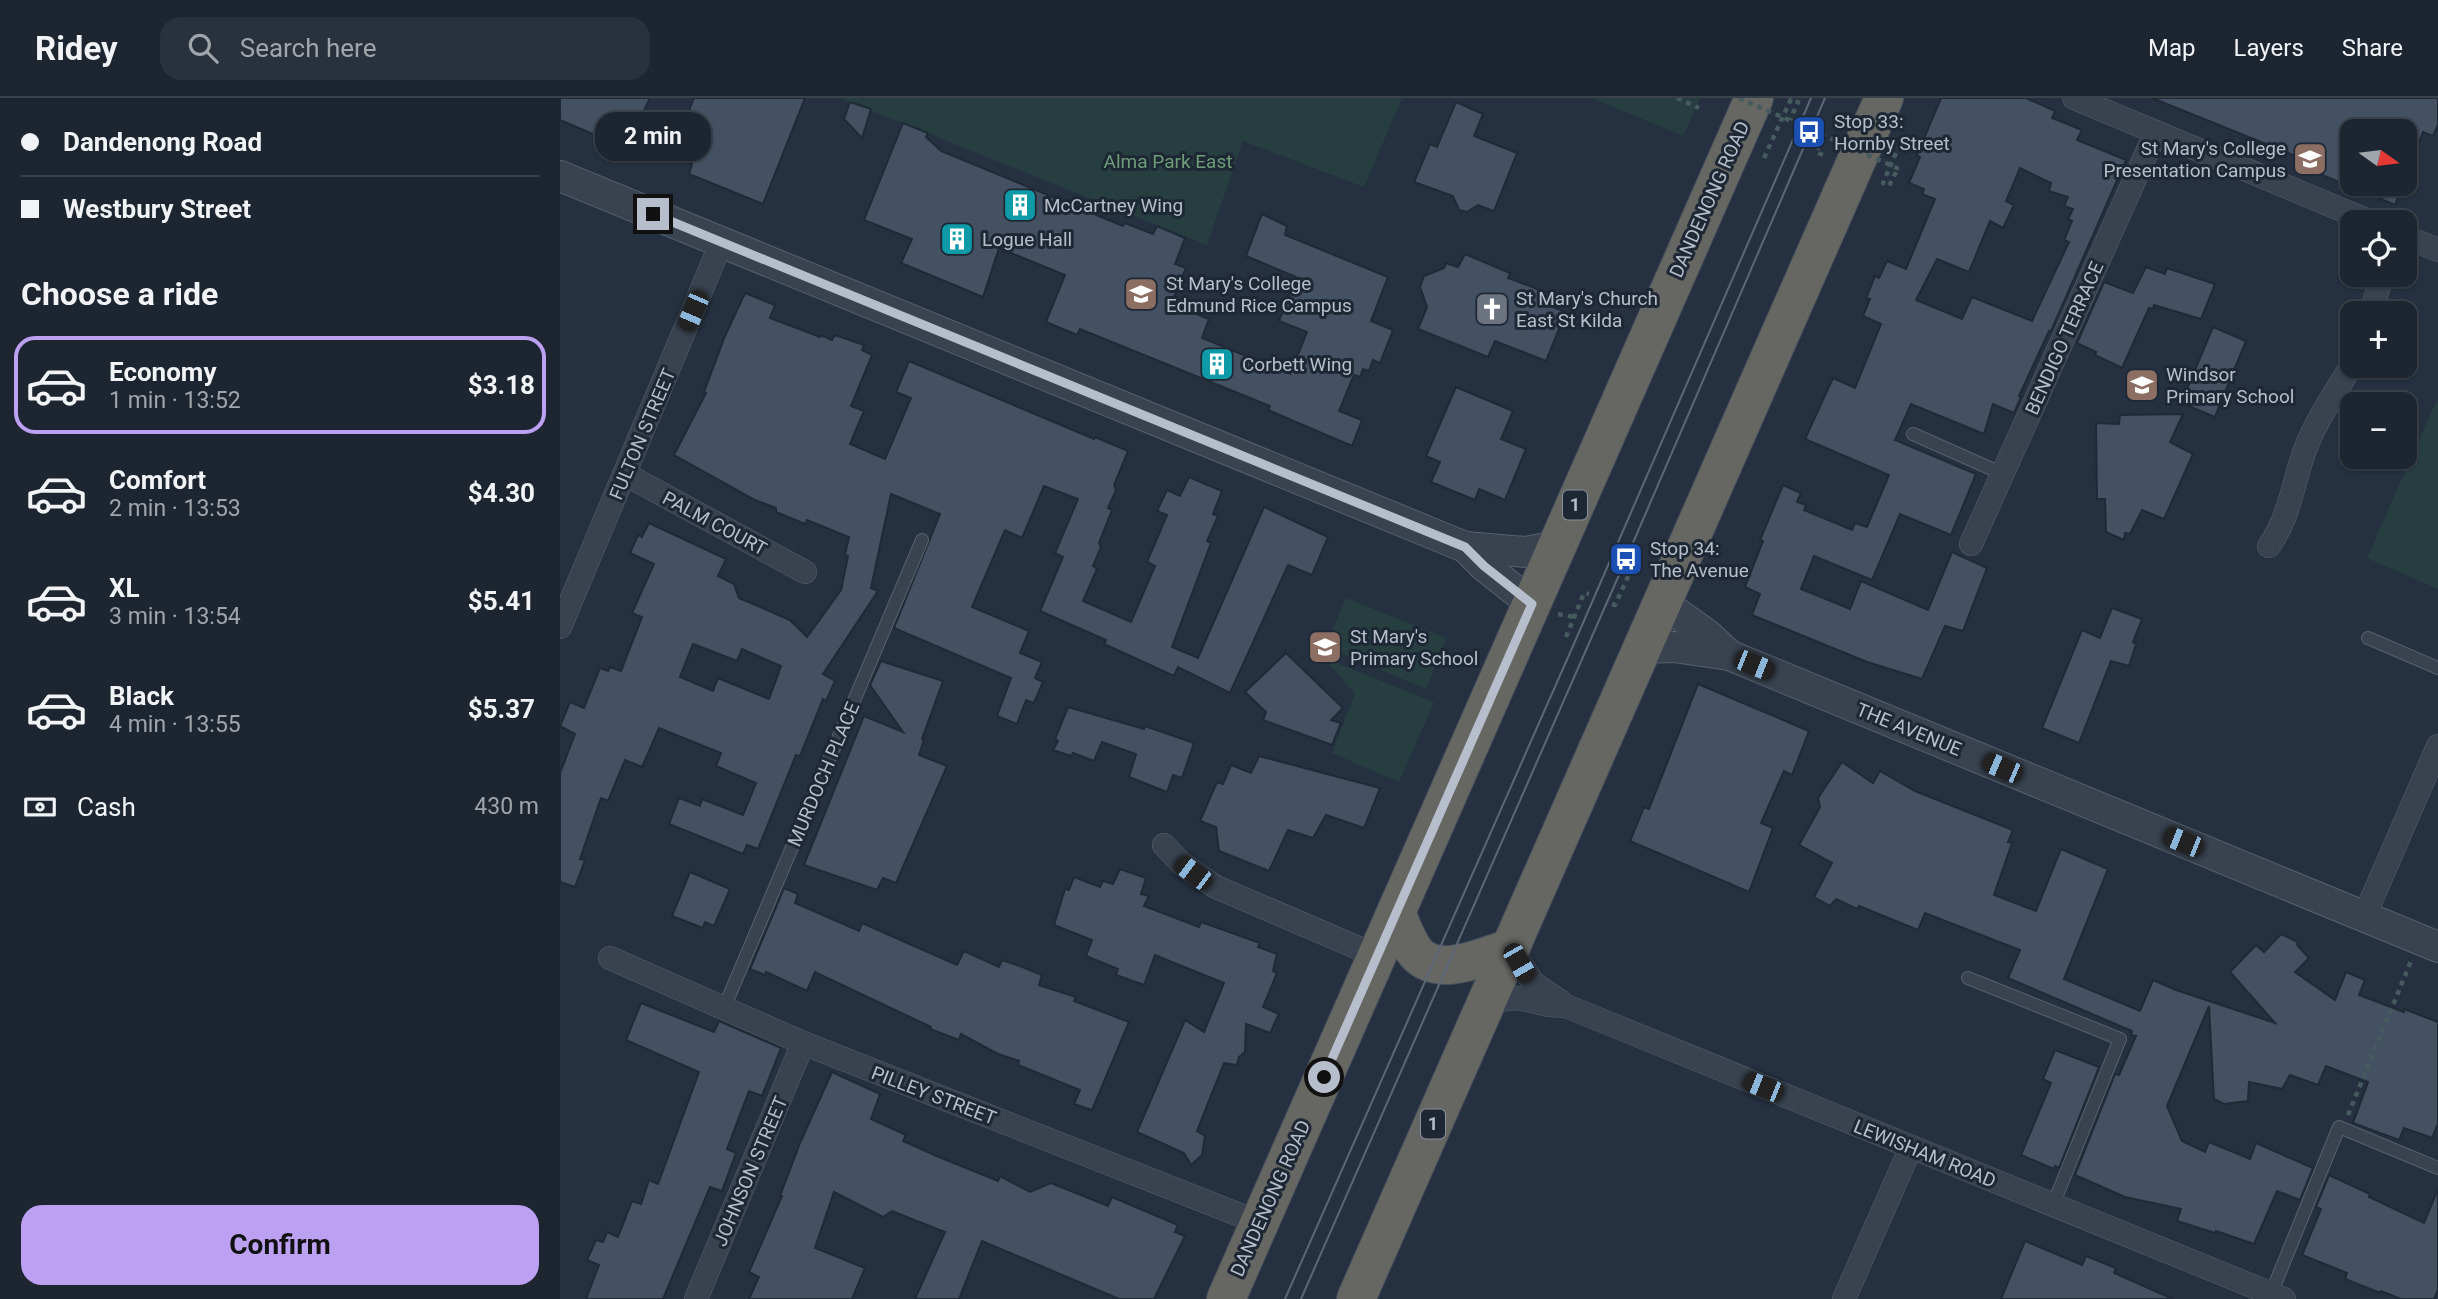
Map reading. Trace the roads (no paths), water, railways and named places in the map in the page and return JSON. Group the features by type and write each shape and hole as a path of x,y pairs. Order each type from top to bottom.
{"highway":[{"name":"DANDENONG ROAD","path":"1226,1299 1396,913 1542,609 1557,546 1754,98"},
{"name":"1","path":"1356,1299 1643,648 1646,598 1884,98"},
{"path":"1396,913 1417,955 1432,964 1455,964 1511,948"}],"street":[{"path":"2074,98 2342,210"},
{"name":"BENDIGO TERRACE","path":"1971,544 2155,132"},
{"path":"560,176 1465,547 1526,552 1557,546"},
{"name":"FULTON STREET","path":"560,627 722,242"},
{"path":"2417,246 2438,250"},
{"path":"2269,546 2285,522 2309,441 2345,378"},
{"name":"PALM COURT","path":"625,474 805,572"},
{"path":"1465,547 1484,566 1542,609"},
{"name":"THE AVENUE","path":"1646,598 1709,636 1729,655"},
{"name":"THE AVENUE","path":"1643,648 1674,647 1729,655 2429,943"},
{"path":"2364,917 2438,746"},
{"path":"1164,845 1181,863 1216,887 1377,956"},
{"name":"LEWISHAM ROAD","path":"1511,948 1533,983 1566,1006 2266,1295"},
{"name":"PILLEY STREET","path":"610,958 803,1043 1260,1223"},
{"name":"LEWISHAM ROAD","path":"1487,1001 1519,998 1566,1006"},
{"name":"JOHNSON STREET","path":"696,1299 803,1043"},
{"path":"1844,1299 1911,1147"}],"lane":[{"path":"1913,434 2003,474"},
{"name":"MURDOCH PLACE","path":"724,1008 922,540"},
{"path":"2368,638 2438,668"},
{"path":"1968,978 2120,1039 2053,1205"},
{"path":"2266,1295 2339,1127 2438,1168"}],"tram line":[{"path":"1285,1299 1811,98"},
{"path":"1301,1299 1825,98"}],"place":[{"name":"Stop 33: Hornby Street","path":"1809,132"},
{"name":"St Mary's College Presentation Campus","path":"2310,159"},
{"name":"McCartney Wing","path":"1020,205"},
{"name":"Logue Hall","path":"957,239"},
{"name":"St Mary's College Edmund Rice Campus","path":"1141,294"},
{"name":"St Mary's Church East St Kilda","path":"1492,309"},
{"name":"Corbett Wing","path":"1217,364"},
{"name":"Windsor Primary School","path":"2142,385"},
{"name":"Stop 34: The Avenue","path":"1626,559"},
{"name":"St Mary's Primary School","path":"1325,647"}],"park label":[{"name":"Alma Park East","path":"1168,161"}]}
